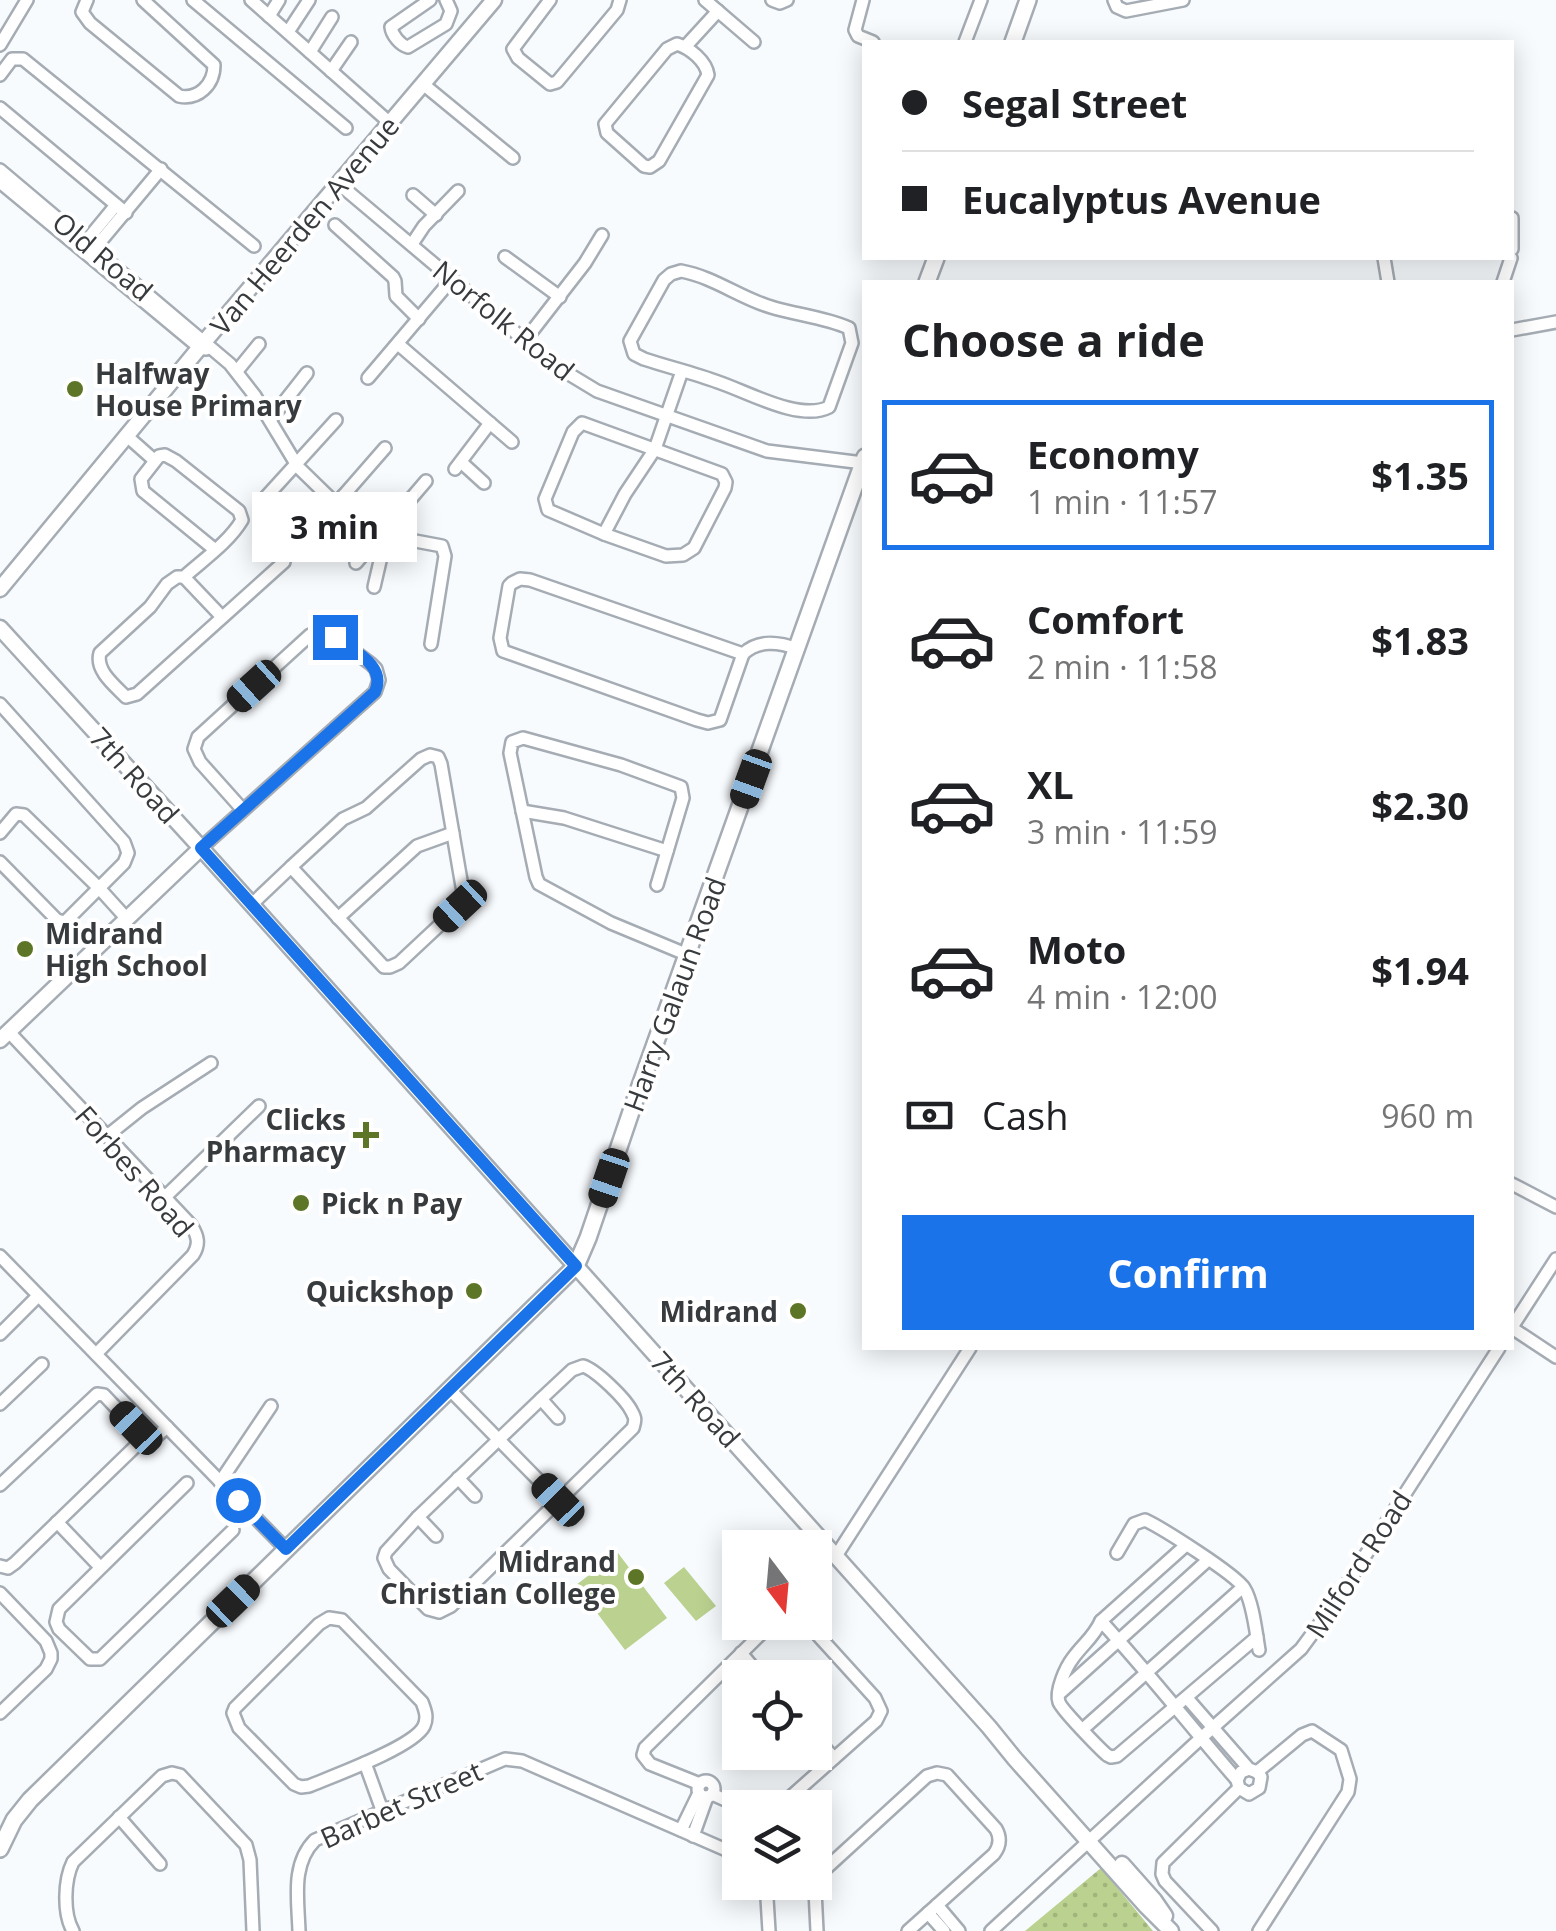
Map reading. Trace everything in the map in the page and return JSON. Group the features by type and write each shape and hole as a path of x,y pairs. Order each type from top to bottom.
{"main road":[{"path":"1014,40 1028,0"},
{"name":"Harry Galaun Road","path":"0,1849 14,1820 30,1800 576,1266 862,466"}],"street":[{"path":"0,45 27,0"},
{"path":"87,0 82,12 90,23 179,96 198,95 214,75 214,65 143,0"},
{"path":"192,0 346,128"},
{"path":"251,0 390,123"},
{"path":"269,16 279,0"},
{"path":"288,32 309,0"},
{"path":"430,0 392,26 403,45 408,46 446,24 451,11 446,0"},
{"name":"Van Heerden Avenue","path":"0,589 494,0"},
{"path":"550,0 513,50 550,84 557,82 617,10 620,0"},
{"path":"705,0 754,42"},
{"path":"772,0 787,0"},
{"path":"863,0 855,30 868,40"},
{"path":"967,40 981,0"},
{"path":"1114,0 1117,8 1126,11 1184,0"},
{"path":"685,46 718,11"},
{"path":"310,52 332,17"},
{"path":"331,71 350,42"},
{"path":"670,46 685,46 706,66 708,75 659,161 644,166 608,134 605,124 670,46"},
{"path":"0,75 12,59 23,59 254,246"},
{"path":"423,84 513,158"},
{"path":"0,108 121,209"},
{"name":"Old Road","path":"0,170 87,248"},
{"path":"87,248 162,170"},
{"name":"Old Road","path":"0,182 237,371 296,463 387,531"},
{"name":"Norfolk Road","path":"339,184 554,365 585,385 767,451 862,460"},
{"path":"412,244 458,190"},
{"path":"412,195 436,215"},
{"path":"335,225 396,281 396,296 419,319"},
{"path":"526,339 594,252 602,235"},
{"path":"505,257 560,297"},
{"path":"681,271 710,279 769,307 840,324 852,333 851,349 831,405 821,411 774,404 715,380 682,372 634,354 630,345 664,280 681,271"},
{"path":"368,378 452,279"},
{"path":"1514,330 1556,322"},
{"path":"237,371 259,344"},
{"path":"398,344 512,442"},
{"path":"604,534 655,449 682,372"},
{"path":"270,420 306,373"},
{"path":"266,496 336,420"},
{"path":"584,422 655,449 712,468 726,479 694,548 683,555 666,556 604,534 550,513 545,506 576,428 584,422"},
{"path":"484,483 458,466 490,423"},
{"path":"128,436 154,460"},
{"path":"306,534 386,448"},
{"path":"214,549 143,490 141,478 162,455 170,457 239,511 242,520 238,527 184,577 167,584 150,607 100,653 99,667 123,694 130,698 137,694 284,562"},
{"path":"356,562 426,482"},
{"path":"374,587 387,531"},
{"path":"387,531 396,538 440,544 444,549 431,644"},
{"path":"184,577 222,617"},
{"path":"743,654 530,580 514,581 509,586 500,638 506,653 708,723 724,715 743,654 750,648 767,643 798,649"},
{"name":"7th Road","path":"0,628 1015,1759 1154,1900 1173,1931"},
{"path":"4,1036 242,809 375,692 379,680 376,669 335,637 322,632 310,636 198,737 194,749 200,762 242,809"},
{"path":"0,862 61,922 69,920 124,863 128,852 124,842 1,707"},
{"path":"658,885 683,798 680,787 620,764 523,738 515,740 510,747 539,884 611,923 688,955"},
{"path":"251,906 291,868 344,819 366,808 421,759 436,755 440,760 464,890 462,903 399,963 390,968 379,964 291,868"},
{"path":"522,811 564,818 667,851"},
{"path":"0,833 16,814 23,814 126,919"},
{"path":"338,918 417,846 453,833"},
{"name":"Forbes Road","path":"4,1036 108,1136 195,1230 197,1249 96,1354"},
{"path":"108,1136 142,1108 211,1063"},
{"path":"165,1197 259,1106"},
{"path":"1514,1185 1556,1207"},
{"path":"0,1256 286,1549"},
{"path":"1514,1325 1556,1259"},
{"path":"0,1334 38,1296"},
{"path":"1514,1329 1556,1357"},
{"path":"836,1556 969,1350"},
{"name":"Milford Road","path":"991,1931 1292,1658 1315,1632 1499,1350"},
{"path":"0,1404 42,1364"},
{"path":"578,1367 588,1367 628,1406 634,1418 634,1428 451,1606 433,1612 388,1569 384,1558 390,1546 500,1439 578,1367"},
{"path":"450,1390 558,1500"},
{"path":"0,1485 97,1394 104,1395 136,1428 140,1442"},
{"path":"540,1399 558,1418"},
{"path":"220,1482 271,1406"},
{"path":"0,1566 11,1566 140,1442 158,1436 166,1427"},
{"path":"458,1478 475,1496"},
{"path":"187,1483 59,1609 59,1629 90,1658 103,1657 233,1530"},
{"path":"418,1518 436,1536"},
{"path":"58,1522 100,1567"},
{"path":"1117,1553 1134,1524 1150,1522 1208,1560 1244,1587 1258,1643 1111,1758 1061,1706 1059,1694 1070,1661 1093,1638 1101,1620 1185,1546"},
{"path":"1059,1694 1208,1560"},
{"path":"1083,1728 1244,1587"},
{"path":"0,1594 46,1641 51,1653 49,1665 0,1713"},
{"path":"329,1618 342,1620 422,1702 426,1712 425,1725 416,1736 365,1763 301,1787 234,1718 235,1708 329,1618"},
{"path":"1101,1620 1148,1673 1202,1716 1253,1770 1261,1783 1259,1788 1248,1794 1238,1784 1190,1725 1181,1702"},
{"path":"722,1799 650,1764 643,1752 754,1640"},
{"path":"798,1790 876,1720 881,1711 876,1698 823,1640"},
{"path":"740,1654 746,1660"},
{"path":"1190,1725 1202,1716"},
{"path":"1212,1931 1165,1881 1163,1862 1238,1784 1241,1772 1253,1770 1312,1731 1341,1750 1350,1779 1348,1792 1259,1931"},
{"path":"1213,1753 1226,1743"},
{"name":"Barbet Street","path":"299,1931 298,1878 305,1850 322,1835 511,1758 722,1848"},
{"path":"365,1763 382,1810"},
{"path":"817,1931 815,1890 822,1872 928,1776 937,1772 947,1774 996,1828 1000,1841 994,1854 908,1931"},
{"path":"73,1931 68,1916 70,1868 162,1776 172,1773 180,1776 246,1845 252,1931 243,1931"},
{"path":"688,1833 704,1792"},
{"path":"119,1817 160,1864"},
{"path":"767,1900 769,1931"},
{"path":"932,1909 952,1929"}],"green space":[{"path":"618,1553 667,1618 625,1650 576,1585"},
{"path":"684,1567 716,1606 696,1621 664,1583"},
{"path":"1101,1868 1153,1931 1025,1931"}],"place":[{"name":"Halfway House Primary","path":"75,389"},
{"name":"Midrand High School","path":"25,949"},
{"name":"Clicks Pharmacy","path":"366,1135"},
{"name":"Pick n Pay","path":"301,1203"},
{"name":"Quickshop","path":"474,1291"},
{"name":"Midrand","path":"798,1311"},
{"name":"Midrand Christian College","path":"636,1577"}],"route":[{"path":"238,1500 286,1549 576,1266 201,848 375,692 379,680 376,669 335,637"}]}
